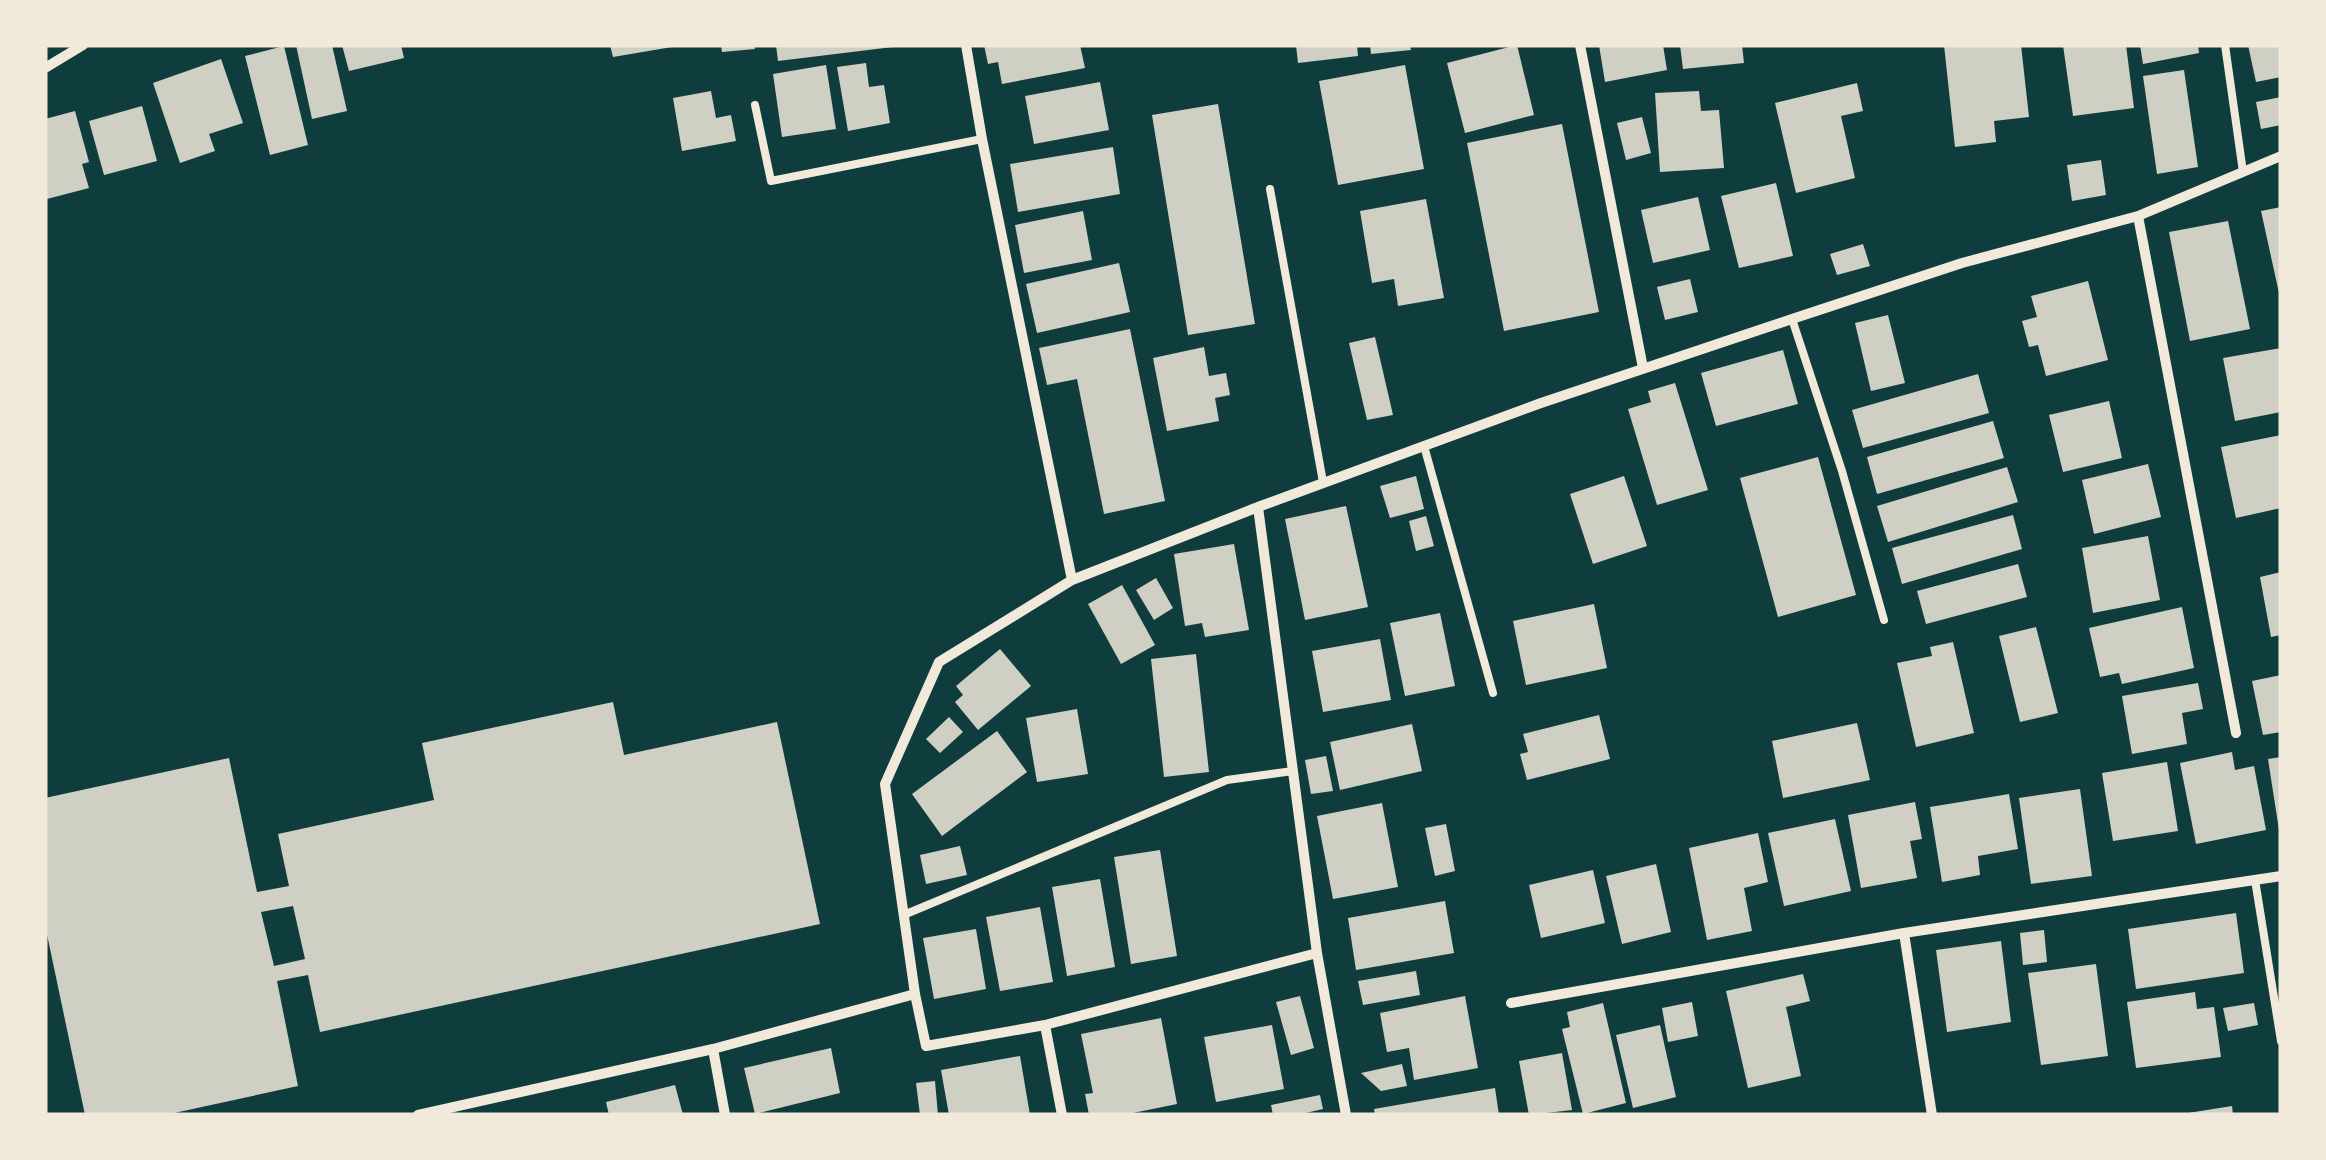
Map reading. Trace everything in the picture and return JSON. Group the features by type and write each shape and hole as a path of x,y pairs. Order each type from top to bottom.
{"street":[{"path":"45,68 83,45"},
{"path":"966,45 1072,580"},
{"path":"1580,45 1644,368"},
{"path":"1317,953 1045,1025 926,1046 885,784 939,662 1072,580 1324,482 1644,368 1962,263 2138,216 2281,156"},
{"path":"2138,216 2236,732"},
{"path":"1258,507 1317,953 1346,1115"},
{"path":"1511,1003 1904,933 2281,876"},
{"path":"1904,933 1932,1115"},
{"path":"418,1115 712,1049 915,994"},
{"path":"1045,1025 1062,1115"},
{"path":"712,1049 725,1115"}],"lane":[{"path":"2225,45 2243,172"},
{"path":"755,105 771,181 982,139"},
{"path":"1270,188 1324,482"},
{"path":"1792,319 1842,470 1884,620"},
{"path":"1424,446 1493,693"},
{"path":"906,914 1227,780 1293,772"},
{"path":"2255,880 2281,1041"}],"building":[{"path":"296,45 332,45 347,111 312,119"},
{"path":"342,45 401,45 404,58 349,71"},
{"path":"610,45 672,45 672,47 613,57"},
{"path":"721,45 754,45 755,49 722,52"},
{"path":"776,45 893,45 893,47 778,61"},
{"path":"984,45 1080,45 1085,68 1002,84 998,62 988,64"},
{"path":"1296,45 1357,45 1358,56 1298,63"},
{"path":"1370,45 1410,45 1411,50 1371,54"},
{"path":"1517,45 1534,115 1465,133 1447,63"},
{"path":"1599,45 1663,45 1667,70 1605,82"},
{"path":"1680,45 1742,45 1744,63 1683,69"},
{"path":"1944,45 2021,45 2029,117 1994,121 1996,142 1955,147"},
{"path":"2063,45 2126,45 2134,108 2073,116"},
{"path":"2140,45 2198,45 2199,53 2143,64"},
{"path":"2248,45 2281,45 2281,77 2256,82"},
{"path":"284,46 308,145 270,155 245,56"},
{"path":"221,59 243,123 209,134 215,151 180,163 153,83"},
{"path":"866,63 869,87 884,85 890,123 848,131 837,67"},
{"path":"826,65 836,129 782,137 773,74"},
{"path":"1405,65 1424,169 1338,185 1319,81"},
{"path":"2184,70 2198,167 2157,174 2143,76"},
{"path":"1100,82 1109,130 1034,144 1025,96"},
{"path":"1857,83 1863,111 1841,116 1855,178 1796,193 1775,103"},
{"path":"711,91 716,118 731,115 736,141 682,151 673,98"},
{"path":"1699,91 1701,111 1719,110 1724,168 1660,172 1655,93"},
{"path":"2281,97 2281,125 2261,129 2256,102"},
{"path":"1218,104 1255,324 1188,335 1152,115"},
{"path":"142,106 157,161 104,175 89,121"},
{"path":"75,111 89,162 82,164 89,188 47,199 45,119"},
{"path":"1642,117 1651,153 1626,160 1617,123"},
{"path":"1562,124 1599,312 1504,331 1467,143"},
{"path":"1113,147 1120,194 1018,212 1010,164"},
{"path":"2101,160 2106,195 2072,201 2067,165"},
{"path":"1776,183 1793,256 1739,268 1721,196"},
{"path":"1698,197 1710,250 1653,263 1641,210"},
{"path":"1426,199 1444,298 1398,306 1394,279 1372,283 1360,211"},
{"path":"2281,207 2281,293 2279,293 2261,211"},
{"path":"1083,211 1092,260 1024,273 1015,225"},
{"path":"2228,221 2250,329 2190,341 2169,232"},
{"path":"1863,244 1870,266 1837,275 1830,254"},
{"path":"1119,263 1130,312 1037,333 1026,284"},
{"path":"1690,279 1698,312 1665,320 1657,287"},
{"path":"2088,281 2108,360 2046,376 2038,345 2029,347 2022,321 2037,317 2031,296"},
{"path":"1888,315 1905,383 1871,391 1855,323"},
{"path":"1130,329 1165,501 1104,514 1077,379 1047,385 1039,348"},
{"path":"1375,337 1393,415 1367,420 1349,343"},
{"path":"1204,347 1209,376 1226,373 1230,395 1215,398 1219,421 1167,431 1153,358"},
{"path":"2281,348 2281,412 2235,421 2223,358"},
{"path":"1783,350 1798,404 1716,426 1701,373"},
{"path":"1978,374 1989,413 1863,448 1852,410"},
{"path":"1675,383 1708,490 1657,505 1628,409 1651,402 1648,391"},
{"path":"2109,401 2122,458 2063,472 2049,415"},
{"path":"1993,421 2004,458 1877,494 1867,457"},
{"path":"2281,435 2281,508 2236,518 2221,447"},
{"path":"1818,457 1856,595 1778,617 1740,478"},
{"path":"2148,464 2161,517 2094,534 2082,480"},
{"path":"2007,467 2018,502 1888,542 1877,506"},
{"path":"1416,476 1424,509 1390,518 1380,486"},
{"path":"1624,476 1647,546 1593,564 1570,494"},
{"path":"1346,506 1368,607 1305,620 1285,519"},
{"path":"2013,515 2022,549 1902,584 1892,548"},
{"path":"1426,516 1434,546 1416,551 1409,521"},
{"path":"2148,536 2160,600 2093,613 2082,548"},
{"path":"1234,544 1249,630 1205,637 1202,623 1185,626 1174,554"},
{"path":"2018,564 2027,597 1926,624 1917,591"},
{"path":"2281,572 2281,635 2271,637 2260,577"},
{"path":"1156,578 1173,608 1154,620 1136,590"},
{"path":"1122,585 1155,645 1121,664 1088,604"},
{"path":"1594,604 1607,668 1526,685 1513,621"},
{"path":"2182,607 2194,668 2122,684 2119,673 2100,677 2089,628"},
{"path":"1440,613 1455,686 1405,696 1390,623"},
{"path":"2036,627 2058,713 2020,722 1999,636"},
{"path":"1380,639 1391,700 1323,712 1312,651"},
{"path":"1953,642 1974,733 1916,747 1897,663 1932,656 1930,647"},
{"path":"1000,649 1031,686 978,730 955,702 963,695 956,686"},
{"path":"1196,654 1209,772 1164,777 1151,659"},
{"path":"2281,675 2281,732 2263,735 2252,681"},
{"path":"2198,683 2203,709 2182,713 2187,744 2132,754 2122,696"},
{"path":"613,702 624,755 777,722 820,924 320,1032 308,975 277,981 298,1086 165,1115 85,1115 45,925 45,798 229,758 257,892 289,886 278,834 434,800 422,743","holes":["293,906 305,959 274,966 261,912"]},
{"path":"1077,709 1088,774 1037,782 1026,718"},
{"path":"1599,715 1610,759 1527,780 1520,754 1528,752 1523,734"},
{"path":"949,717 963,732 940,753 926,739"},
{"path":"1857,723 1870,780 1783,798 1772,741"},
{"path":"1412,724 1422,771 1340,790 1330,742"},
{"path":"997,731 1027,772 942,836 912,794"},
{"path":"2232,752 2235,770 2254,766 2266,830 2196,844 2180,763"},
{"path":"1326,756 1333,791 1311,794 1305,760"},
{"path":"2281,757 2281,830 2279,830 2268,759"},
{"path":"2167,762 2178,831 2113,841 2102,773"},
{"path":"2080,789 2092,876 2031,884 2019,798"},
{"path":"2009,794 2018,849 1978,856 1980,875 1942,882 1930,807"},
{"path":"1915,802 1922,839 1910,841 1917,878 1861,888 1848,815"},
{"path":"1382,803 1398,887 1333,899 1317,816"},
{"path":"1835,819 1851,891 1784,906 1768,833"},
{"path":"1446,824 1455,871 1435,876 1425,828"},
{"path":"1758,833 1768,882 1744,888 1752,931 1707,940 1689,848"},
{"path":"960,846 967,875 926,884 920,855"},
{"path":"1160,850 1177,956 1131,964 1114,857"},
{"path":"1656,864 1671,932 1622,944 1606,876"},
{"path":"1593,870 1605,923 1541,938 1529,885"},
{"path":"1100,879 1115,967 1067,976 1052,887"},
{"path":"1445,901 1454,953 1356,970 1348,918"},
{"path":"1040,907 1053,982 1000,991 986,917"},
{"path":"2236,913 2244,973 2136,989 2128,929"},
{"path":"976,929 986,989 934,999 923,938"},
{"path":"2044,930 2047,962 2023,965 2020,933"},
{"path":"2001,941 2011,1022 1947,1032 1936,950"},
{"path":"2096,964 2108,1056 2041,1065 2028,973"},
{"path":"1416,971 1420,995 1363,1005 1358,981"},
{"path":"1803,974 1810,1001 1786,1007 1801,1076 1748,1088 1726,991"},
{"path":"2195,992 2197,1009 2214,1007 2221,1057 2136,1068 2127,1002"},
{"path":"1300,996 1314,1048 1291,1055 1276,1002"},
{"path":"1465,996 1478,1068 1414,1080 1409,1048 1387,1052 1380,1013"},
{"path":"1692,1002 1698,1036 1668,1042 1662,1008"},
{"path":"1603,1003 1626,1103 1583,1114 1562,1029 1570,1027 1567,1012"},
{"path":"2254,1003 2258,1025 2228,1031 2223,1008"},
{"path":"1161,1018 1177,1104 1123,1115 1089,1115 1085,1094 1093,1093 1081,1034"},
{"path":"1272,1025 1284,1089 1216,1102 1204,1037"},
{"path":"1660,1025 1676,1097 1633,1108 1616,1035"},
{"path":"831,1048 840,1093 755,1114 744,1068"},
{"path":"1562,1053 1572,1110 1529,1115 1519,1061"},
{"path":"1020,1056 1030,1115 949,1115 941,1070"},
{"path":"1402,1064 1407,1086 1381,1091 1361,1073"},
{"path":"935,1081 938,1115 920,1115 916,1083"},
{"path":"675,1085 683,1115 609,1115 606,1102"},
{"path":"1495,1088 1499,1115 1375,1115 1374,1109"},
{"path":"1320,1095 1323,1109 1273,1115 1271,1105"},
{"path":"2232,1106 2233,1115 2188,1115 2188,1113"}]}
